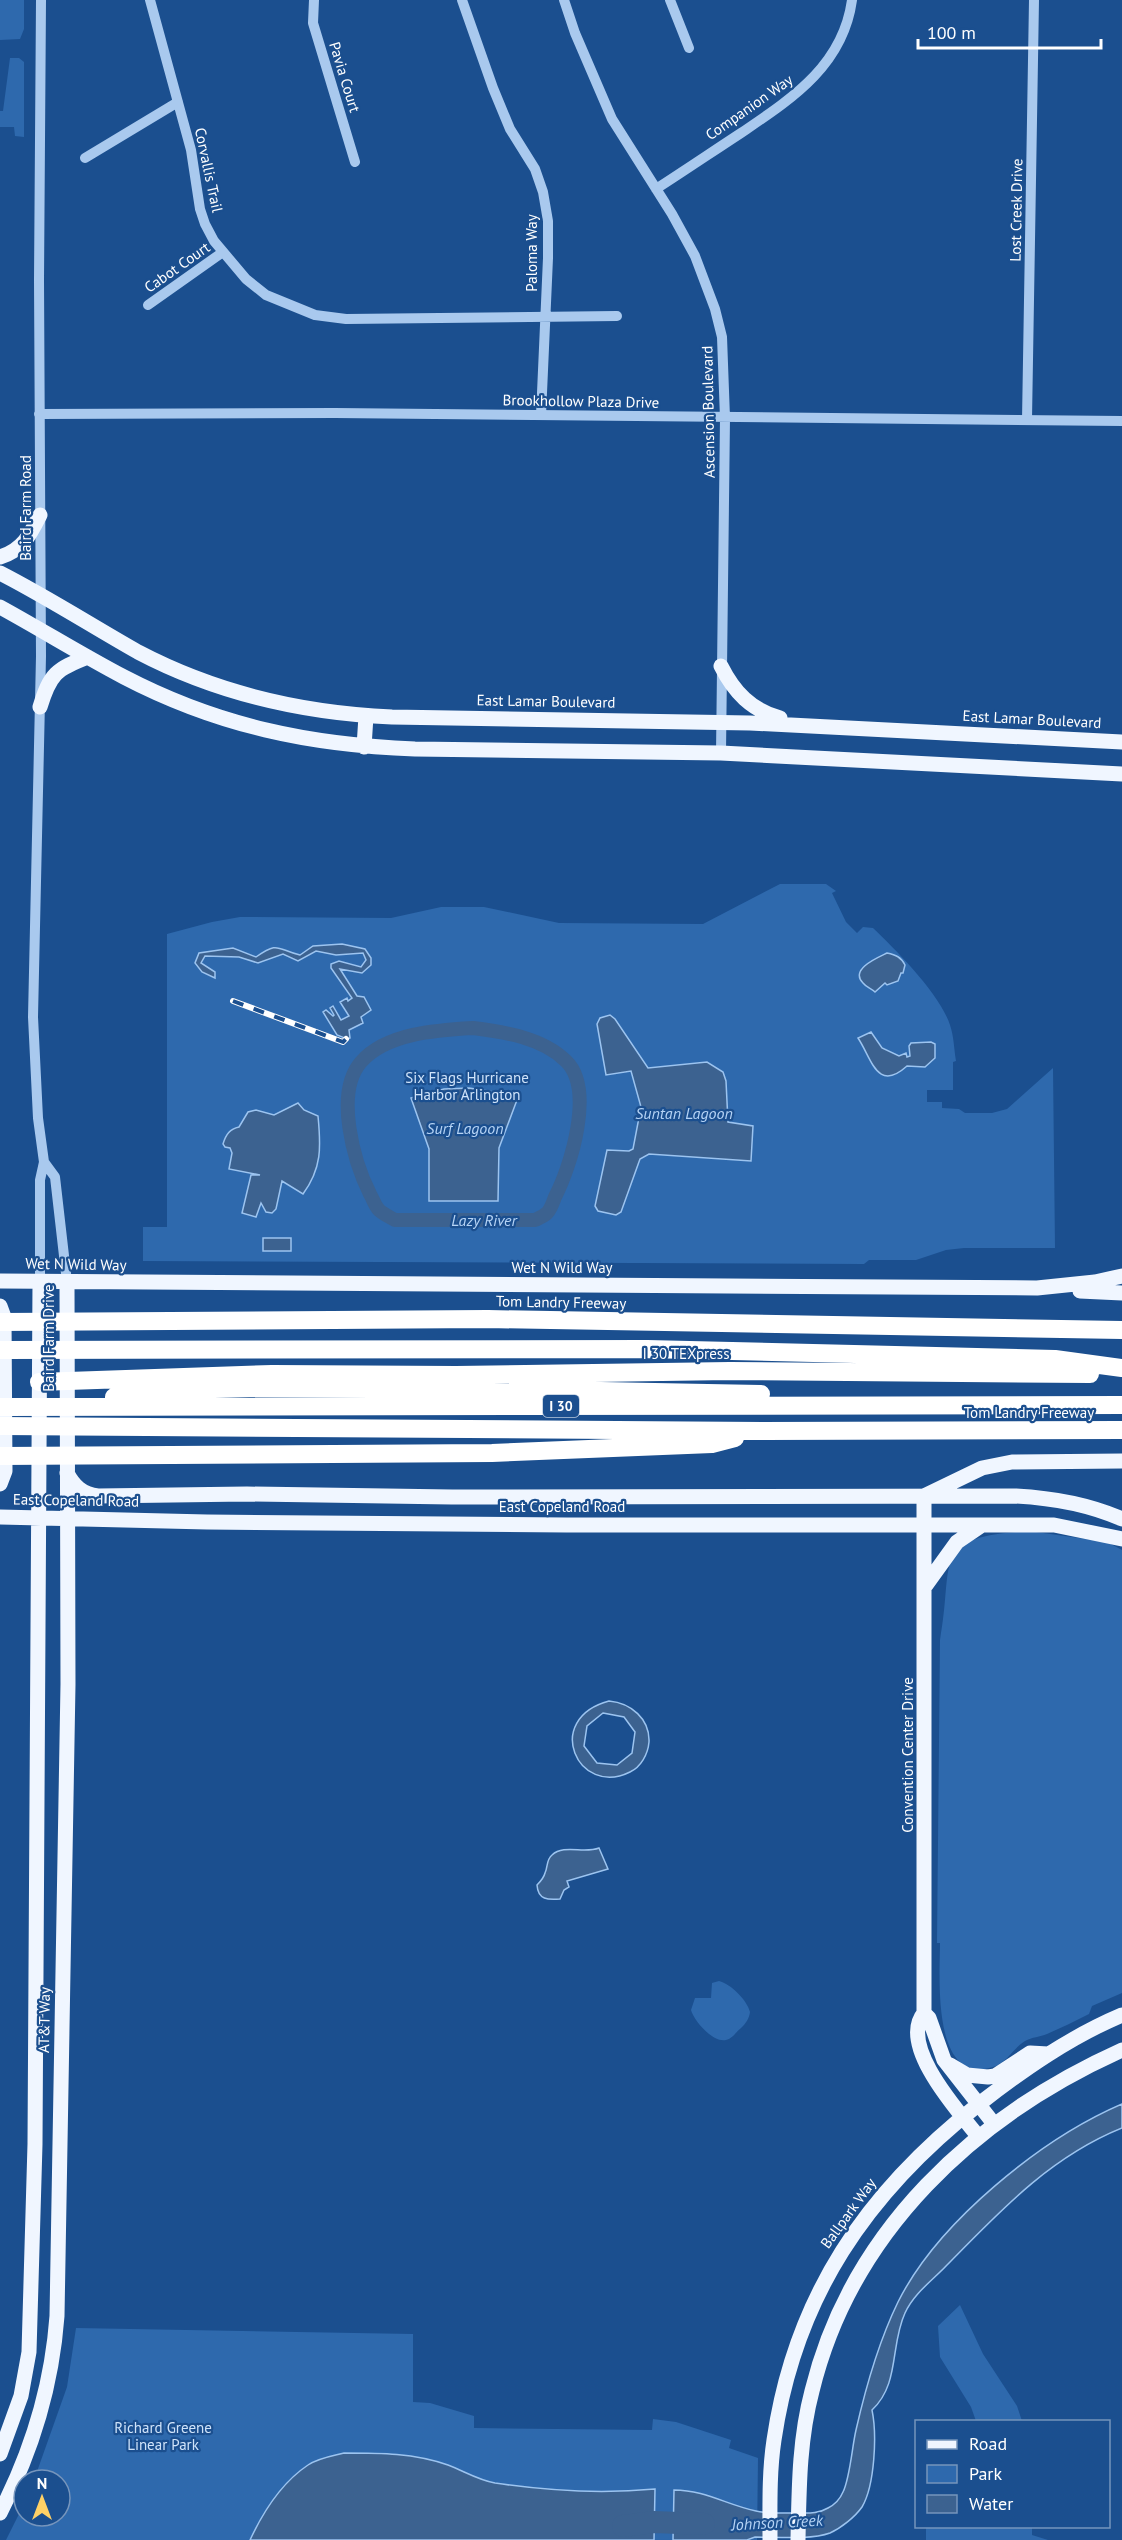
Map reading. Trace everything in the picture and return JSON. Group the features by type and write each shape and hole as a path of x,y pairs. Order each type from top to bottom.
{"highway":[{"name":"Tom Landry Freeway","path":"0,1322 488,1319 1122,1330"},
{"path":"0,1350 647,1349 1055,1359 1122,1368"},
{"name":"I 30 TEXpress","path":"250,1381 730,1371 1122,1374"},
{"path":"39,1382 250,1381 784,1394 1122,1395"},
{"path":"40,1402 201,1389 250,1381"},
{"name":"I 30","path":"0,1407 1122,1405"},
{"name":"Tom Landry Freeway","path":"0,1426 763,1431 1122,1430"},
{"path":"2,1470 712,1444 763,1431"}],"main road":[{"path":"0,557 14,552 31,532 40,515"},
{"name":"East Lamar Boulevard","path":"0,573 138,652 182,672 284,704 366,716 720,722 1122,741"},
{"path":"0,607 142,686 231,721 316,741 364,747 721,753 1122,774"},
{"path":"40,707 52,675 63,666 88,657"},
{"path":"721,666 729,683 746,702 764,714 809,725"},
{"path":"364,747 366,716"},
{"name":"Wet N Wild Way","path":"0,1281 40,1289 67,1282 1037,1288 1095,1282 1122,1276"},
{"name":"Baird Farm Drive","path":"67,1282 68,1381 66,1401 69,1517"},
{"path":"1037,1288 1122,1293"},
{"name":"Baird Farm Drive","path":"39,1517 40,1289"},
{"path":"0,1306 4,1317 2,1470"},
{"path":"924,1496 982,1468 1012,1462 1122,1461"},
{"name":"East Copeland Road","path":"67,1472 74,1485 83,1492 98,1496 1047,1498 1094,1509 1122,1519"},
{"path":"285,1495 285,1523"},
{"name":"Convention Center Drive","path":"924,1496 926,1585 924,2013 919,2019 917,2030 925,2060 978,2136"},
{"name":"East Copeland Road","path":"0,1517 285,1523 1069,1526 1122,1539"},
{"name":"AT&T Way","path":"0,2454 10,2433 25,2382 31,2310 35,2144 39,1517"},
{"name":"AT&T Way","path":"0,2513 21,2470 42,2408 54,2355 57,2316 68,1723 69,1517"},
{"path":"926,1585 957,1542 983,1525"},
{"name":"Convention Center Drive","path":"924,2013 929,2018 944,2060 994,2124"},
{"name":"Ballpark Way","path":"770,2540 774,2441 791,2360 827,2274 851,2236 890,2185 963,2116 1048,2054 1085,2032 1122,2015"},
{"path":"798,2540 804,2427 817,2371 841,2310 873,2252 919,2193 978,2136 1072,2075 1121,2051"},
{"path":"944,2060 960,2072 974,2077 988,2077 995,2076 1030,2054 1048,2054"},
{"path":"851,2236 873,2252"},
{"path":"0,2446 10,2433"}],"street":[{"name":"Baird Farm Road","path":"33,1017 41,629 39,414 41,0"},
{"name":"Corvallis Trail","path":"150,0 191,150 205,224 223,252 246,279 266,295 315,315 358,319 617,316"},
{"name":"Pavia Court","path":"314,0 313,23 355,162"},
{"name":"Paloma Way","path":"462,0 510,129 535,169 543,192 548,221 541,415"},
{"name":"Ascension Boulevard","path":"564,0 575,33 612,119 695,256 715,309 722,337 725,418 721,753"},
{"path":"670,0 689,48"},
{"name":"Companion Way","path":"656,189 795,96 819,72 835,50 846,30 852,0"},
{"name":"Lost Creek Drive","path":"1027,420 1034,0"},
{"path":"86,158 178,102"},
{"name":"Cabot Court","path":"148,305 223,252"},
{"name":"Brookhollow Plaza Drive","path":"39,414 541,415 1122,421"},
{"name":"Baird Farm Drive","path":"33,1017 38,1118 44,1162 40,1180 40,1289"},
{"name":"Baird Farm Drive","path":"44,1162 55,1177 67,1282"}],"green space":[{"path":"0,0 24,0 24,29 20,39 0,40"},
{"path":"10,58 19,58 24,62 24,137 15,136 14,127 0,127 0,111 3,111"},
{"name":"Six Flags Hurricane Harbor Arlington","path":"780,884 826,884 836,891 832,893 846,922 857,933 863,927 873,928 916,973 937,1000 950,1025 956,1061 953,1062 953,1090 927,1090 927,1102 942,1102 942,1108 959,1109 965,1113 992,1113 1007,1109 1053,1068 1055,1248 964,1248 946,1250 916,1260 869,1260 864,1264 143,1261 143,1227 167,1227 167,934 240,917 391,918 441,907 484,907 559,923 703,924"},
{"path":"1029,1531 1107,1542 1122,1550 1122,1993 1092,2006 1089,2014 1047,2034 1025,2041 998,2065 973,2069 959,2061 949,2045 940,2002 940,1943 937,1943 940,1640 948,1572 952,1558 960,1547 975,1539"},
{"path":"719,1981 738,1993 750,2012 744,2024 726,2040 710,2035 696,2020 691,2010 695,1998 711,1998 712,1983"},
{"path":"960,2305 983,2354 1017,2406 1022,2420 976,2420 971,2407 940,2357 938,2326"},
{"name":"Richard Greene Linear Park","path":"76,2328 413,2334 413,2402 430,2403 474,2416 474,2428 652,2430 653,2419 676,2422 731,2440 729,2448 758,2458 757,2540 6,2540 12,2528 72,2528 72,2468 38,2468 67,2387"},
{"path":"926,2528 1032,2528 1032,2535 1048,2540 926,2540"}],"water":[{"path":"342,944 365,949 371,958 371,965 362,973 340,969 357,996 364,997 371,1010 361,1017 363,1023 349,1030 350,1038 347,1039 337,1035 323,1012 326,1010 333,1016 330,1008 333,1006 341,1020 349,1016 340,1002 352,998 331,968 331,964 339,961 361,967 366,960 363,953 336,955 316,951 298,961 283,954 258,963 239,957 205,956 201,963 215,972 215,978 202,972 195,963 199,953 233,948 256,957 274,948 300,955 313,946"},
{"path":"887,953 902,960 905,965 903,973 898,981 887,985 885,983 875,992 863,983 860,973 867,964"},
{"name":"Suntan Lagoon","path":"610,1015 648,1068 707,1062 723,1072 726,1081 728,1122 753,1126 751,1161 649,1154 640,1159 621,1212 616,1215 598,1211 595,1206 607,1150 629,1151 633,1149 641,1107 631,1071 606,1075 597,1024 600,1018"},
{"path":"871,1032 882,1048 899,1056 906,1053 907,1057 910,1056 911,1043 931,1042 935,1044 935,1058 925,1067 907,1066 889,1076 882,1075 876,1070 858,1038"},
{"name":"Surf Lagoon","path":"469,1088 500,1093 517,1100 499,1148 498,1201 429,1201 429,1149 411,1098 444,1089"},
{"path":"298,1103 304,1110 318,1116 319,1157 314,1175 303,1194 282,1181 276,1209 272,1213 266,1212 261,1203 256,1217 242,1213 251,1175 260,1175 229,1169 232,1153 230,1148 223,1144 226,1137 233,1129 239,1127 248,1112 256,1110 274,1115"},
{"path":"263,1238 291,1238 291,1251 263,1251"},
{"path":"609,1701 617,1702 632,1709 643,1719 649,1742 643,1760 634,1770 611,1777 595,1774 583,1766 575,1753 572,1738 577,1723 589,1710","holes":["603,1713 624,1717 635,1732 632,1753 617,1765 597,1763 584,1746 587,1726"]},
{"path":"599,1848 608,1869 567,1881 569,1887 564,1890 560,1899 548,1899 539,1894 537,1885 544,1876 552,1855 562,1850"},
{"path":"1122,2104 1122,2128 1072,2154 1027,2187 913,2299 900,2325 887,2388 881,2400 872,2410 874,2445 872,2473 866,2498 856,2515 834,2531 813,2537 673,2540 674,2490 696,2492 745,2508 772,2513 817,2512 837,2502 847,2479 868,2381 891,2317 916,2272 938,2242 995,2186 1058,2138"},
{"path":"344,2453 422,2458 448,2465 489,2482 515,2486 595,2491 655,2489 654,2540 250,2540 267,2509 289,2480 312,2463"}],"waterway":[{"name":"Lazy River","path":"473,1028 510,1034 535,1042 557,1053 575,1074 579,1090 579,1108 568,1167 552,1205 544,1215 535,1220 395,1220 376,1207 358,1164 349,1128 349,1091 353,1075 361,1062 372,1052 398,1039 429,1032 473,1028"},
{"name":"Johnson Creek","path":"623,2526 654,2522 704,2524"}],"railway":[{"path":"233,1001 343,1042 346,1039"}]}
